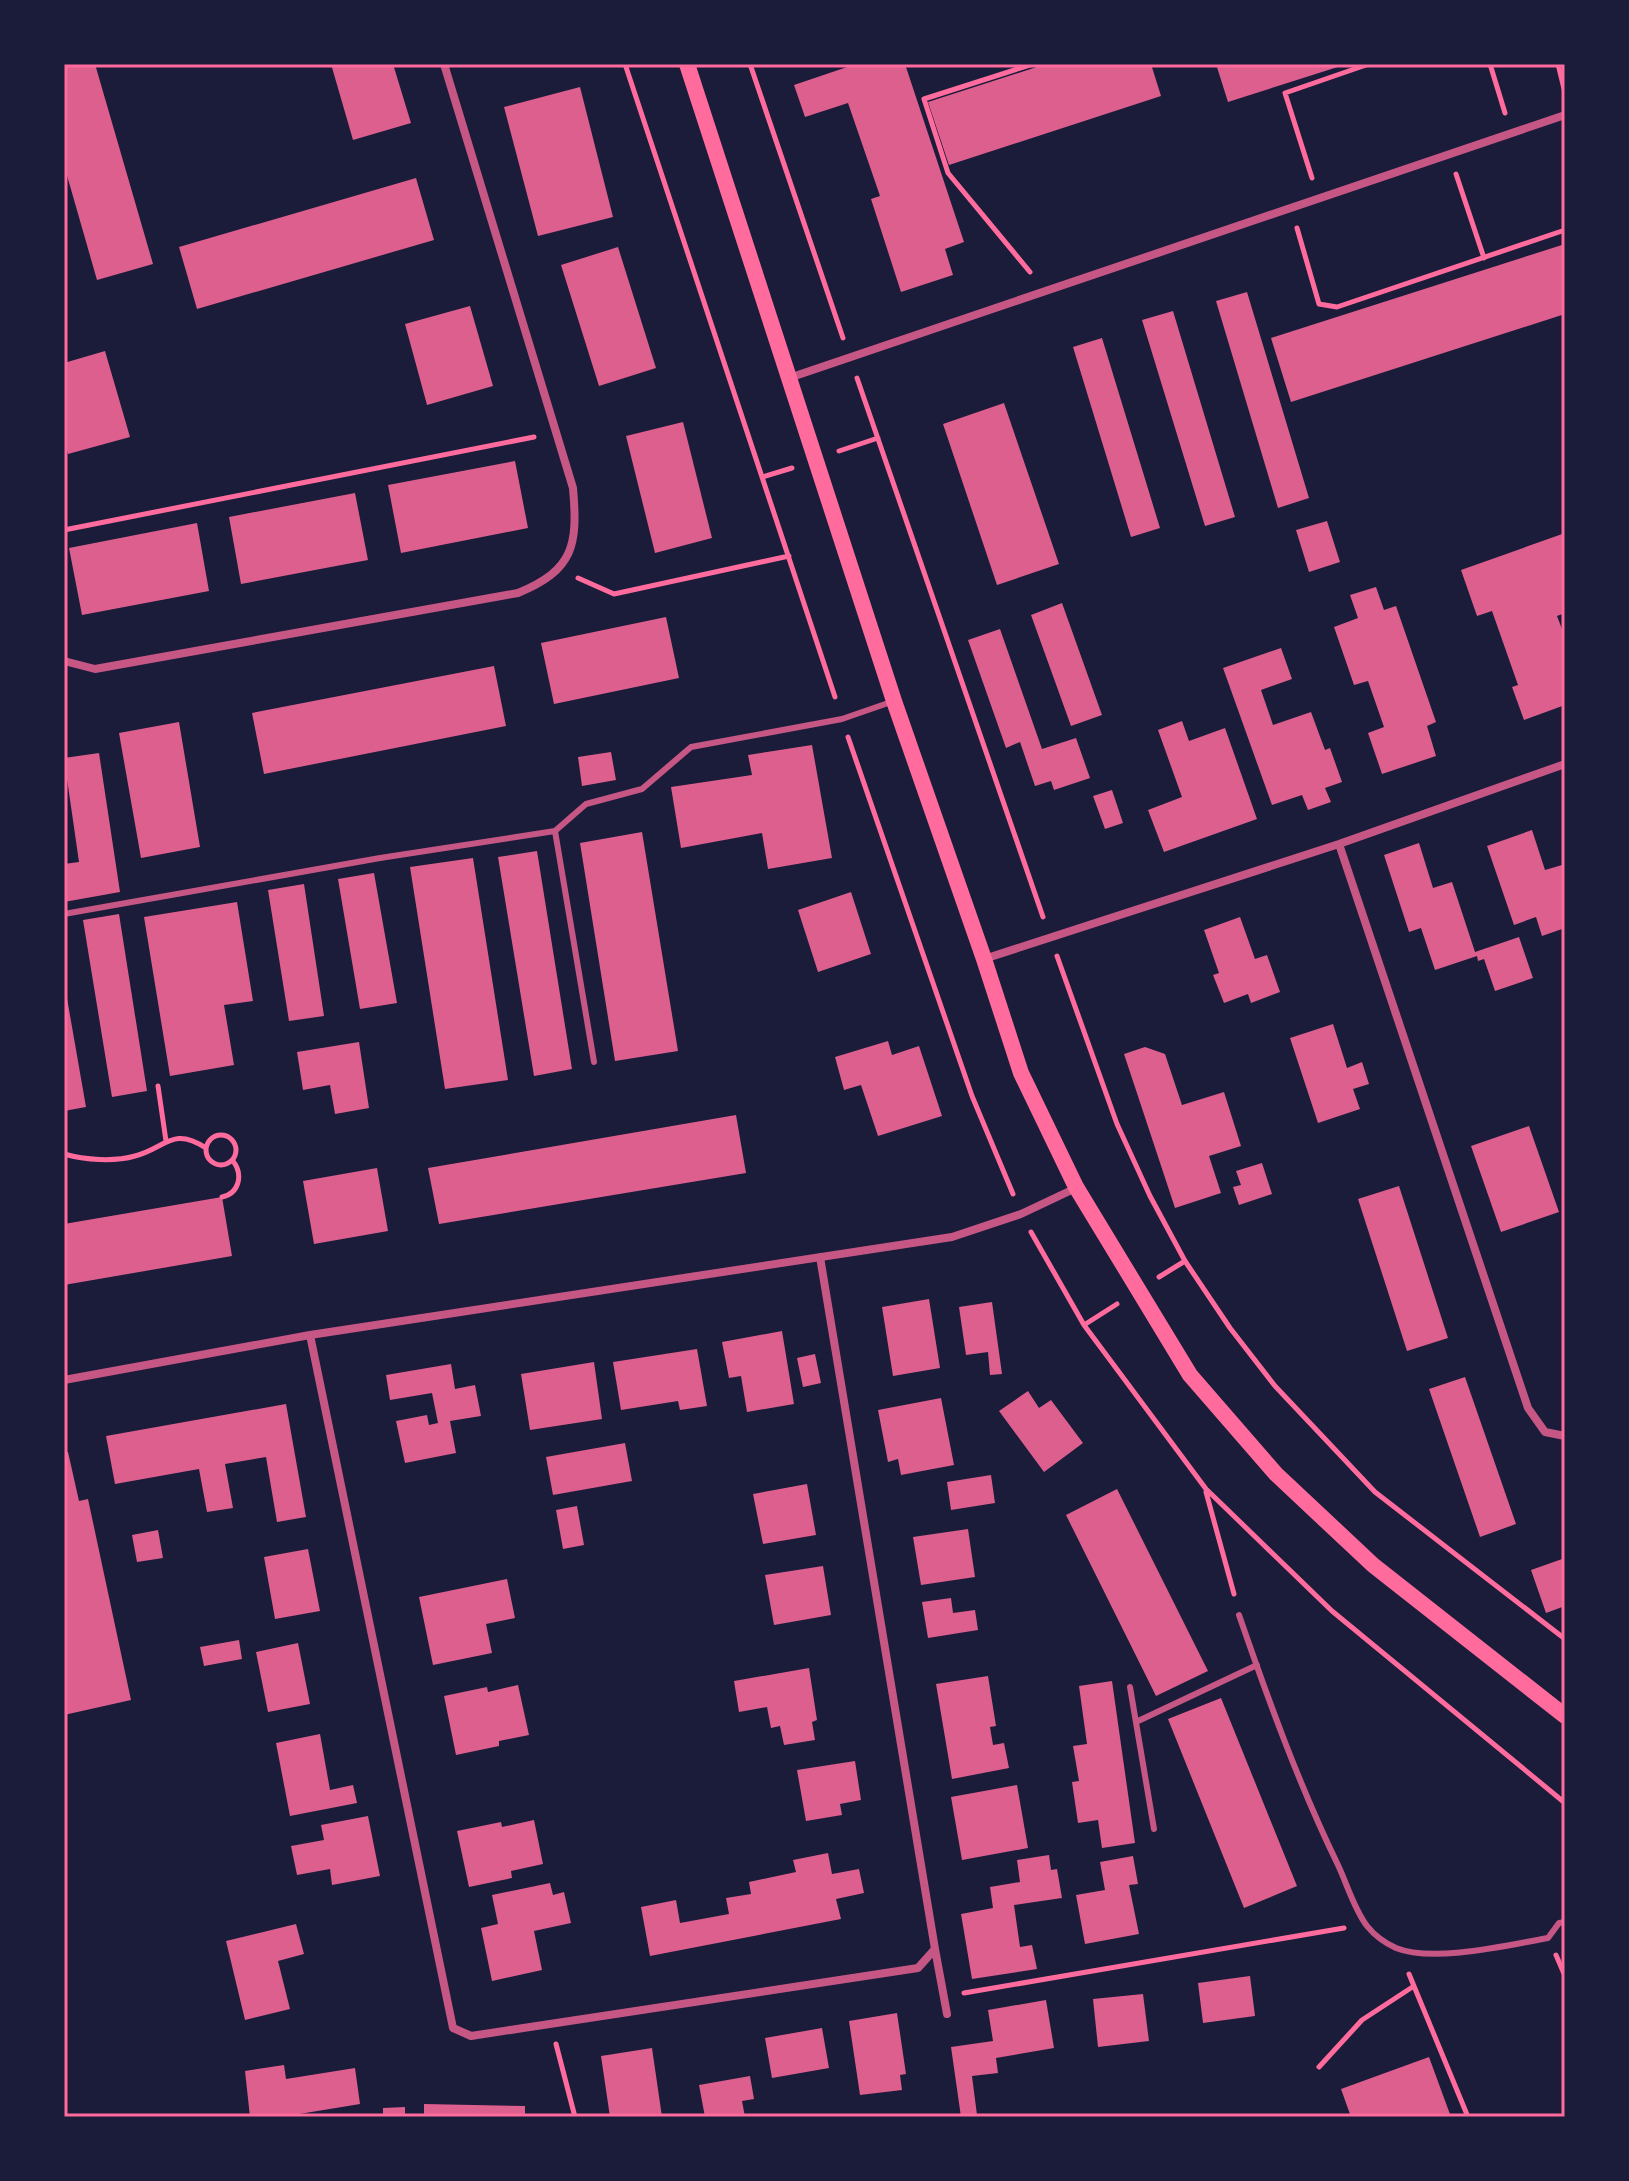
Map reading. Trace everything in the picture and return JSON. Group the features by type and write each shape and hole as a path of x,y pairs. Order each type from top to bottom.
{"main road":[{"path":"687,64 894,701 1021,1073 1076,1187 1190,1375 1276,1474 1373,1565 1565,1716"}],"street":[{"path":"64,661 95,669 518,593 538,585 559,569 571,548 576,525 573,488 444,64"},
{"path":"789,378 1565,115"},
{"path":"984,959 1339,844 1565,764"},
{"path":"1339,844 1528,1408 1545,1432 1565,1436"},
{"path":"64,1380 310,1335 952,1237 1021,1214 1076,1187"},
{"path":"820,1257 947,2014"},
{"path":"310,1335 453,2028 471,2036 918,1968 935,1949"}],"lane":[{"path":"64,914 380,858 555,831 586,804 642,789 691,747 842,719 894,701"},
{"path":"555,831 594,1062"},
{"path":"1239,1615 1323,1834 1366,1924 1379,1938 1399,1949 1441,1953 1481,1950 1548,1938 1559,1923 1565,1922"},
{"path":"1136,1722 1257,1665"},
{"path":"1130,1687 1154,1829"}],"path":[{"path":"1033,64 924,99 948,173 1046,291"},
{"path":"1318,198 1285,93 1369,64"},
{"path":"1490,64 1512,133"},
{"path":"1558,64 1565,94"},
{"path":"1449,154 1484,258"},
{"path":"1292,208 1319,304 1337,307 1565,230"},
{"path":"64,530 556,433"},
{"path":"559,569 614,594 789,556"},
{"path":"158,1086 166,1141"},
{"path":"64,1154 76,1158 131,1158 177,1137 192,1139 206,1148 208,1158 215,1164 225,1165 233,1161 237,1151 231,1138 215,1135 206,1148"},
{"path":"222,1197 230,1195 237,1188 238,1167 233,1161"},
{"path":"1206,1489 1239,1615"},
{"path":"943,1997 1366,1924"},
{"path":"1399,1949 1468,2117"},
{"path":"1319,2067 1362,2020 1414,1986"},
{"path":"550,2023 575,2117"}],"building":[{"path":"64,64 95,64 153,264 97,280 64,165"},
{"path":"331,64 393,64 411,123 353,140"},
{"path":"856,64 905,64 964,242 945,249 953,275 901,292 871,199 880,196 848,103 805,117 794,85"},
{"path":"1046,64 1151,64 1161,96 949,165 928,102"},
{"path":"1216,64 1344,64 1344,65 1228,102"},
{"path":"580,87 613,217 538,236 504,107"},
{"path":"416,178 434,240 197,309 179,247"},
{"path":"1565,244 1565,314 1291,402 1271,338"},
{"path":"618,247 656,368 599,386 561,265"},
{"path":"1247,292 1309,498 1278,508 1216,301"},
{"path":"470,306 493,386 427,405 405,324"},
{"path":"1173,311 1235,517 1205,526 1142,320"},
{"path":"1102,338 1160,528 1131,537 1073,347"},
{"path":"105,351 130,437 68,454 64,439 64,363"},
{"path":"1004,403 1059,564 997,585 943,424"},
{"path":"683,422 712,538 655,553 626,436"},
{"path":"515,461 528,528 401,553 388,485"},
{"path":"355,493 368,560 241,584 229,517"},
{"path":"1327,521 1340,562 1309,572 1296,530"},
{"path":"197,523 209,591 82,615 69,548"},
{"path":"1565,533 1565,613 1557,616 1565,637 1565,705 1524,720 1512,687 1518,685 1492,611 1477,616 1461,570"},
{"path":"1376,587 1384,610 1396,606 1436,722 1427,726 1436,756 1382,774 1368,733 1384,727 1368,681 1354,685 1334,627 1358,618 1350,595"},
{"path":"1062,603 1102,715 1071,726 1031,615"},
{"path":"666,617 679,678 554,704 541,643"},
{"path":"1000,629 1042,749 1076,738 1090,778 1054,790 1051,781 1035,786 1020,742 1006,748 968,640"},
{"path":"1281,648 1292,679 1261,690 1273,725 1311,712 1325,750 1330,748 1342,782 1325,788 1331,802 1308,810 1302,795 1272,805 1223,668"},
{"path":"494,666 506,726 264,774 252,713"},
{"path":"1182,721 1189,741 1225,728 1257,819 1164,852 1148,810 1182,797 1158,730"},
{"path":"179,722 200,847 141,858 119,733"},
{"path":"812,745 832,858 768,869 762,833 681,848 671,787 752,775 748,755"},
{"path":"611,752 616,780 582,786 578,757"},
{"path":"99,753 120,892 64,902 64,864 79,862 64,758"},
{"path":"1112,790 1123,823 1105,829 1093,796"},
{"path":"1532,830 1545,870 1562,865 1565,874 1565,928 1542,936 1536,917 1514,925 1487,846"},
{"path":"642,832 678,1051 615,1061 580,843"},
{"path":"1419,843 1433,888 1452,882 1475,952 1519,937 1533,978 1495,991 1484,959 1478,961 1477,956 1435,970 1421,928 1409,932 1384,855"},
{"path":"537,851 572,1069 534,1076 498,857"},
{"path":"473,858 508,1080 445,1089 410,867"},
{"path":"374,873 397,1003 360,1009 338,879"},
{"path":"304,884 324,1016 289,1021 268,890"},
{"path":"851,892 871,954 818,972 798,910"},
{"path":"237,902 253,1001 224,1005 234,1065 170,1076 144,917"},
{"path":"119,914 147,1091 112,1097 83,920"},
{"path":"1240,917 1255,959 1267,955 1280,992 1251,1003 1248,994 1224,1003 1213,975 1219,973 1204,930"},
{"path":"64,981 86,1107 64,1111"},
{"path":"1333,1024 1347,1068 1362,1062 1369,1084 1353,1089 1360,1109 1318,1123 1290,1038"},
{"path":"888,1041 892,1055 919,1046 942,1116 878,1136 861,1085 844,1090 835,1057"},
{"path":"359,1042 369,1108 335,1114 330,1085 303,1090 297,1052"},
{"path":"1145,1047 1165,1054 1182,1105 1224,1092 1241,1146 1209,1156 1221,1193 1175,1208 1124,1054"},
{"path":"736,1115 746,1173 439,1224 428,1168"},
{"path":"1529,1126 1559,1212 1501,1232 1471,1146"},
{"path":"1262,1163 1272,1194 1239,1205 1233,1187 1241,1185 1236,1171"},
{"path":"377,1168 388,1231 314,1244 303,1181"},
{"path":"1399,1186 1448,1338 1407,1351 1358,1199"},
{"path":"222,1197 232,1256 64,1285 64,1224"},
{"path":"929,1299 940,1368 893,1376 882,1307"},
{"path":"992,1302 1002,1374 990,1375 988,1352 966,1355 959,1307"},
{"path":"782,1331 794,1404 747,1412 741,1376 729,1378 722,1342"},
{"path":"697,1349 707,1406 680,1410 678,1401 621,1410 613,1362"},
{"path":"815,1354 821,1383 803,1387 797,1358"},
{"path":"594,1362 602,1419 530,1430 521,1374"},
{"path":"451,1364 455,1389 475,1385 481,1416 450,1421 456,1453 405,1463 396,1421 427,1415 429,1425 438,1423 432,1393 390,1400 386,1375"},
{"path":"1465,1377 1516,1524 1480,1537 1429,1389"},
{"path":"1028,1391 1039,1408 1051,1400 1083,1443 1044,1472 999,1411"},
{"path":"941,1398 954,1465 901,1475 898,1459 888,1462 878,1410"},
{"path":"286,1404 306,1517 277,1522 266,1457 225,1464 233,1508 207,1512 199,1469 115,1484 106,1436"},
{"path":"625,1443 632,1481 553,1495 546,1457"},
{"path":"68,1452 79,1501 88,1499 131,1700 64,1715 64,1453"},
{"path":"991,1475 995,1503 951,1510 947,1482"},
{"path":"807,1484 816,1535 763,1544 753,1494"},
{"path":"1117,1489 1208,1671 1156,1696 1066,1515"},
{"path":"577,1506 584,1545 563,1549 556,1510"},
{"path":"968,1529 975,1577 921,1585 913,1537"},
{"path":"158,1530 163,1558 137,1562 132,1535"},
{"path":"308,1549 320,1611 275,1619 264,1557"},
{"path":"1565,1558 1565,1606 1546,1613 1531,1570"},
{"path":"823,1566 831,1615 774,1625 765,1575"},
{"path":"507,1579 515,1618 486,1624 492,1653 433,1665 419,1597"},
{"path":"951,1598 953,1613 975,1610 978,1630 928,1638 922,1602"},
{"path":"239,1640 242,1659 204,1666 200,1647"},
{"path":"298,1643 310,1704 268,1712 256,1652"},
{"path":"809,1668 817,1720 812,1722 815,1740 784,1745 780,1726 771,1728 767,1707 739,1712 734,1681"},
{"path":"988,1676 996,1726 990,1727 993,1745 1004,1743 1009,1768 952,1779 936,1684"},
{"path":"1112,1681 1135,1843 1102,1848 1098,1820 1078,1823 1072,1782 1079,1781 1073,1746 1087,1744 1079,1686"},
{"path":"518,1685 529,1735 499,1741 499,1746 456,1755 444,1696 487,1687 488,1692"},
{"path":"1221,1698 1297,1886 1244,1908 1168,1719"},
{"path":"320,1734 330,1790 353,1785 357,1803 290,1816 276,1743"},
{"path":"855,1761 861,1800 840,1804 842,1815 806,1821 797,1770"},
{"path":"1017,1785 1028,1848 962,1860 951,1797"},
{"path":"368,1816 380,1876 332,1885 330,1869 297,1875 291,1846 324,1840 321,1825"},
{"path":"534,1820 543,1864 511,1871 512,1878 469,1887 457,1831 501,1822 502,1827"},
{"path":"828,1853 832,1874 859,1869 864,1893 836,1899 841,1919 650,1956 641,1907 676,1900 680,1923 729,1914 726,1898 751,1894 749,1882 796,1872 793,1860"},
{"path":"1049,1855 1051,1870 1057,1869 1062,1898 1014,1905 1020,1947 1032,1945 1037,1969 972,1979 961,1914 993,1908 990,1887 1020,1882 1017,1860"},
{"path":"1133,1856 1138,1884 1129,1885 1139,1934 1085,1944 1076,1895 1105,1890 1100,1862"},
{"path":"550,1883 553,1895 564,1892 571,1923 534,1931 542,1970 492,1981 481,1928 498,1924 492,1895"},
{"path":"296,1924 304,1954 278,1961 290,2009 245,2020 226,1941"},
{"path":"1250,1976 1255,2016 1203,2023 1198,1983"},
{"path":"1143,1994 1149,2041 1098,2047 1093,1999"},
{"path":"1046,2000 1054,2048 996,2058 998,2073 972,2076 977,2115 961,2117 951,2047 993,2041 988,2010"},
{"path":"897,2013 906,2074 900,2075 902,2090 860,2095 849,2021"},
{"path":"822,2028 829,2068 772,2078 765,2038"},
{"path":"652,2048 662,2117 610,2117 601,2056"},
{"path":"1429,2057 1451,2117 1351,2117 1341,2089"},
{"path":"284,2065 286,2079 355,2068 360,2104 281,2117 250,2117 245,2071"},
{"path":"750,2076 754,2099 742,2101 745,2117 705,2117 699,2085"},
{"path":"424,2104 525,2106 525,2117 424,2117"},
{"path":"405,2107 405,2117 383,2117 383,2108"}]}
